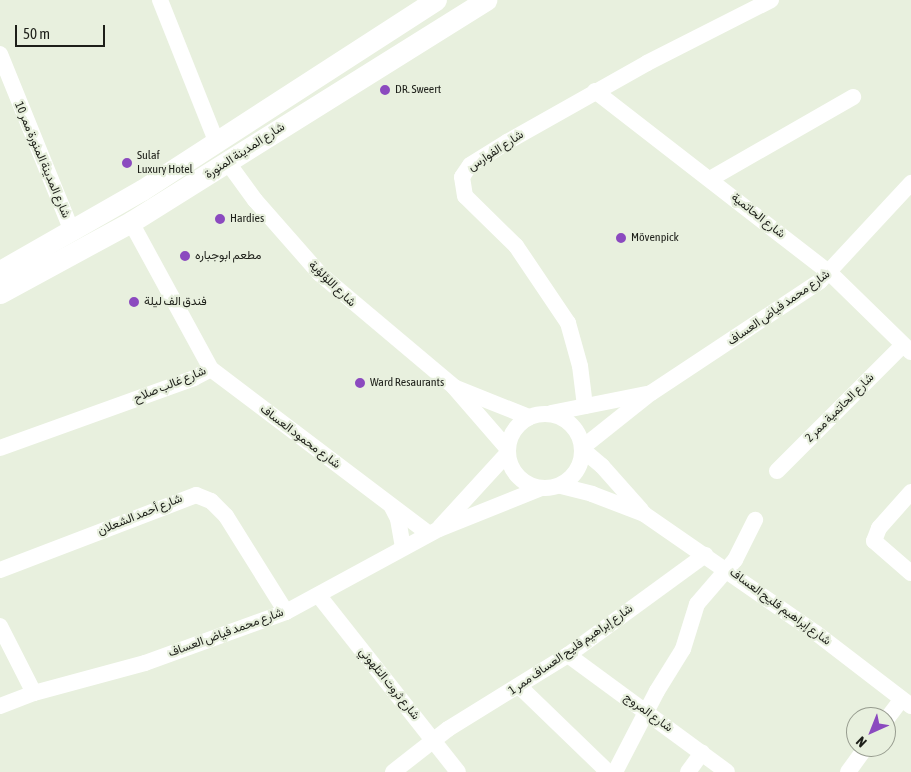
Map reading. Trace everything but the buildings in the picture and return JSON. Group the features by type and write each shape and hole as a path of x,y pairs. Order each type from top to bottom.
{"main road":[{"name":"شارع المدينة المنورة","path":"0,271 142,190 436,0"},
{"name":"شارع المدينة المنورة","path":"0,293 131,222 486,0"}],"street":[{"path":"160,0 184,66 216,141"},
{"name":"شارع الفوارس","path":"585,406 580,366 568,323 516,246 470,203 461,183 470,165 595,91 771,0"},
{"name":"شارع المدينة المنورة ممر 10","path":"0,54 6,92 72,231"},
{"name":"شارع الحاتمية","path":"595,91 830,273 907,349"},
{"path":"710,180 853,97"},
{"name":"شارع اللؤلؤية","path":"228,163 255,200 320,274 454,387 507,451"},
{"name":"شارع محمد فياض العساف","path":"583,449 651,393 740,337 830,273 911,183"},
{"name":"شارع غالب صلاح","path":"0,448 194,378 211,368 131,222"},
{"name":"شارع الحاتمية ممر 2","path":"777,471 907,349"},
{"name":"شارع محمود العساف","path":"211,368 390,505 434,531"},
{"name":"شارع اللؤلؤية","path":"454,387 529,417"},
{"name":"شارع محمد فياض العساف","path":"549,414 651,393"},
{"path":"549,414 565,419 577,431 583,449 577,472 561,486 539,489 523,483 512,470 507,451 518,424 529,417 549,414"},
{"name":"شارع إبراهيم فليح العساف","path":"583,449 602,466 644,514"},
{"name":"شارع محمد فياض العساف","path":"434,531 507,451"},
{"name":"شارع إبراهيم فليح العساف","path":"561,486 592,494 644,514 727,569 906,703"},
{"name":"شارع محمد فياض العساف","path":"0,706 34,693 145,663 286,612 319,596 434,531 539,489"},
{"path":"911,492 875,535 879,548 911,573"},
{"name":"شارع أحمد الشعلان","path":"0,570 196,495 211,501 226,516 286,612"},
{"name":"شارع محمود العساف","path":"390,505 398,519 403,548"},
{"path":"615,772 646,711 683,649 701,598 727,569 754,520"},
{"name":"شارع إبراهيم فليح العساف ممر 1","path":"393,772 433,740 520,687 568,655 705,555"},
{"name":"شارع ثروت التلهوني","path":"319,596 458,772"},
{"path":"0,626 34,693"},
{"name":"شارع المروج","path":"568,655 727,772"},
{"path":"520,687 608,772"},
{"path":"896,712 906,703"},
{"path":"688,772 702,753"},
{"path":"848,772 859,757"}],"place":[{"name":"DR. Sweert","path":"385,90"},
{"name":"Sulaf Luxury Hotel","path":"127,163"},
{"name":"Hardies","path":"220,219"},
{"name":"Mövenpick","path":"621,238"},
{"name":"مطعم ابوجباره","path":"185,256"},
{"name":"فندق الف ليلة","path":"134,302"},
{"name":"Ward Resaurants","path":"360,383"}]}
